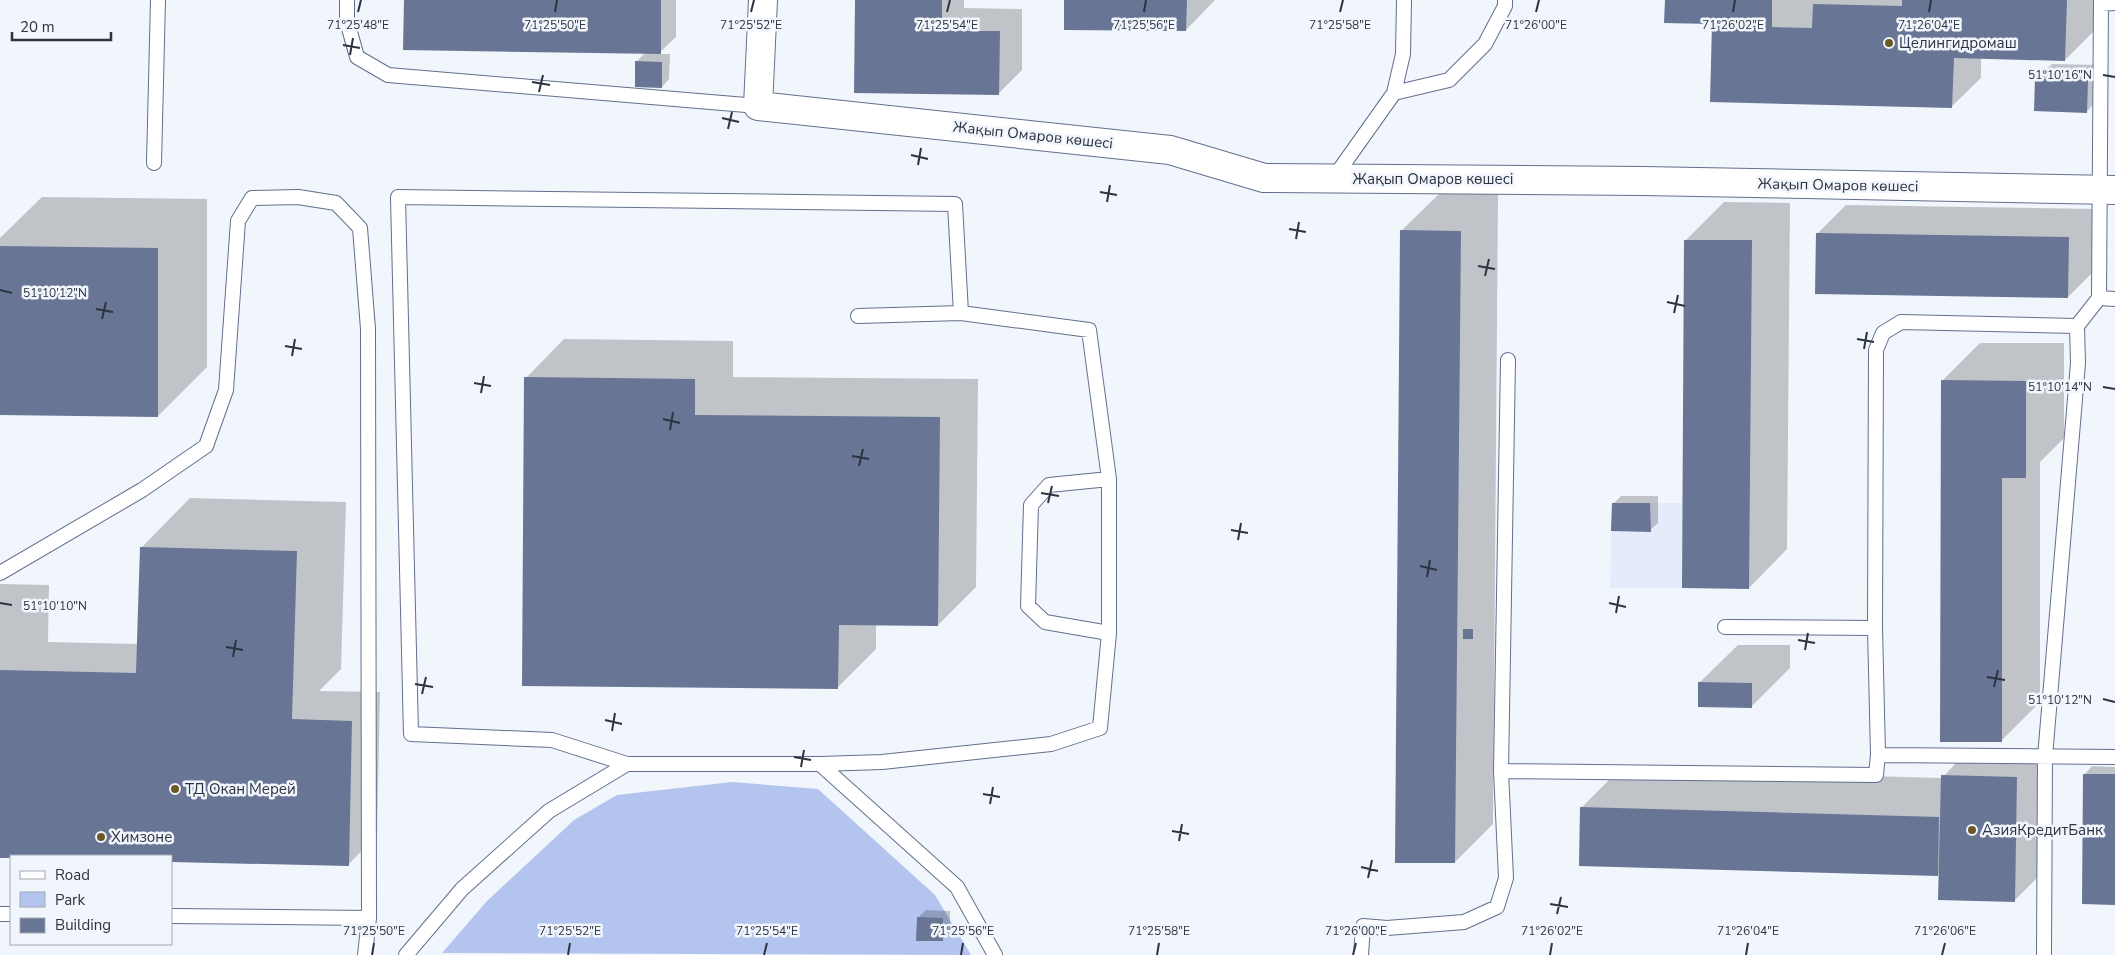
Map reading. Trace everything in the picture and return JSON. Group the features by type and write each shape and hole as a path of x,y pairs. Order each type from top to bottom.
{"street":[{"path":"758,106 763,0"},
{"name":"Жақып Омаров көшесі","path":"758,106 1170,150 1264,178 1653,181 2107,190"}],"lane":[{"path":"154,163 158,0"},
{"path":"346,0 347,21 357,58 388,75 758,106"},
{"path":"1333,179 1394,93 1403,54 1404,0"},
{"path":"1394,93 1449,80 1485,44 1505,6 1505,0"},
{"path":"2044,955 2045,756 2078,363 2077,326 2099,298 2107,190 2106,2"},
{"path":"0,573 142,490 206,446 226,390 238,222 252,198 298,197 336,203 360,228 368,329 369,918 365,955"},
{"path":"858,316 961,313 1089,330 1109,479 1109,633 1100,728 1051,744 882,762 820,764 626,764 552,740 411,734 398,197 955,204 961,313"},
{"path":"2099,298 2115,299"},
{"path":"1501,770 1876,775 1878,755 1875,628 1876,350 1883,333 1901,322 2077,326"},
{"path":"1361,955 1363,926 1387,928 1464,922 1497,907 1506,878 1501,770 1508,360"},
{"path":"1109,479 1049,485 1031,505 1028,606 1045,622 1109,633"},
{"path":"1725,627 1875,628"},
{"path":"1878,755 2115,758"},
{"path":"406,955 462,889 549,811 626,764"},
{"path":"820,764 957,888 994,955"},
{"path":"172,916 369,918"}],"shaded area":[{"path":"1612,503 1682,503 1682,588 1610,588"}],"green space":[{"path":"732,782 818,789 935,895 971,955 442,953 487,901 574,820 617,795"}],"building":[{"path":"404,0 661,0 661,54 403,50"},
{"path":"855,0 942,0 942,31 1000,31 999,95 854,93"},
{"path":"1064,0 1187,0 1186,31 1064,30"},
{"name":"Целингидромаш","path":"1665,0 1772,0 1772,27 1812,28 1813,4 1902,6 1902,0 2067,0 2065,61 1954,58 1952,108 1710,102 1712,24 1664,23"},
{"path":"635,61 662,62 662,88 635,87"},
{"path":"2035,79 2088,80 2087,113 2034,111"},
{"path":"1400,230 1461,231 1455,863 1395,863"},
{"path":"1816,233 2069,237 2068,298 1815,294"},
{"path":"1684,240 1752,240 1749,589 1682,588"},
{"path":"0,246 158,248 158,417 0,415"},
{"path":"524,377 695,379 695,415 940,417 938,626 839,625 838,689 522,686"},
{"path":"1941,380 2026,381 2026,478 2002,478 2002,742 1940,742"},
{"path":"1612,503 1650,503 1651,532 1611,531"},
{"name":"ТД Окан Мерей","path":"140,547 297,551 292,719 352,721 349,866 172,862 172,855 10,855 10,858 0,858 0,670 136,673"},
{"path":"1463,629 1473,629 1473,639 1463,639"},
{"path":"1698,682 1752,683 1752,708 1698,707"},
{"path":"2083,774 2115,774 2115,905 2082,904"},
{"path":"1941,775 2017,777 2015,902 1938,900"},
{"path":"1580,807 1939,817 1938,876 1579,866"},
{"path":"917,917 943,918 943,941 916,941"}],"place":[{"name":"Целингидромаш","path":"1889,43"},
{"name":"ТД Окан Мерей","path":"175,789"},
{"name":"АзияКредитБанк","path":"1972,830"},
{"name":"Химзоне","path":"101,837"}]}
